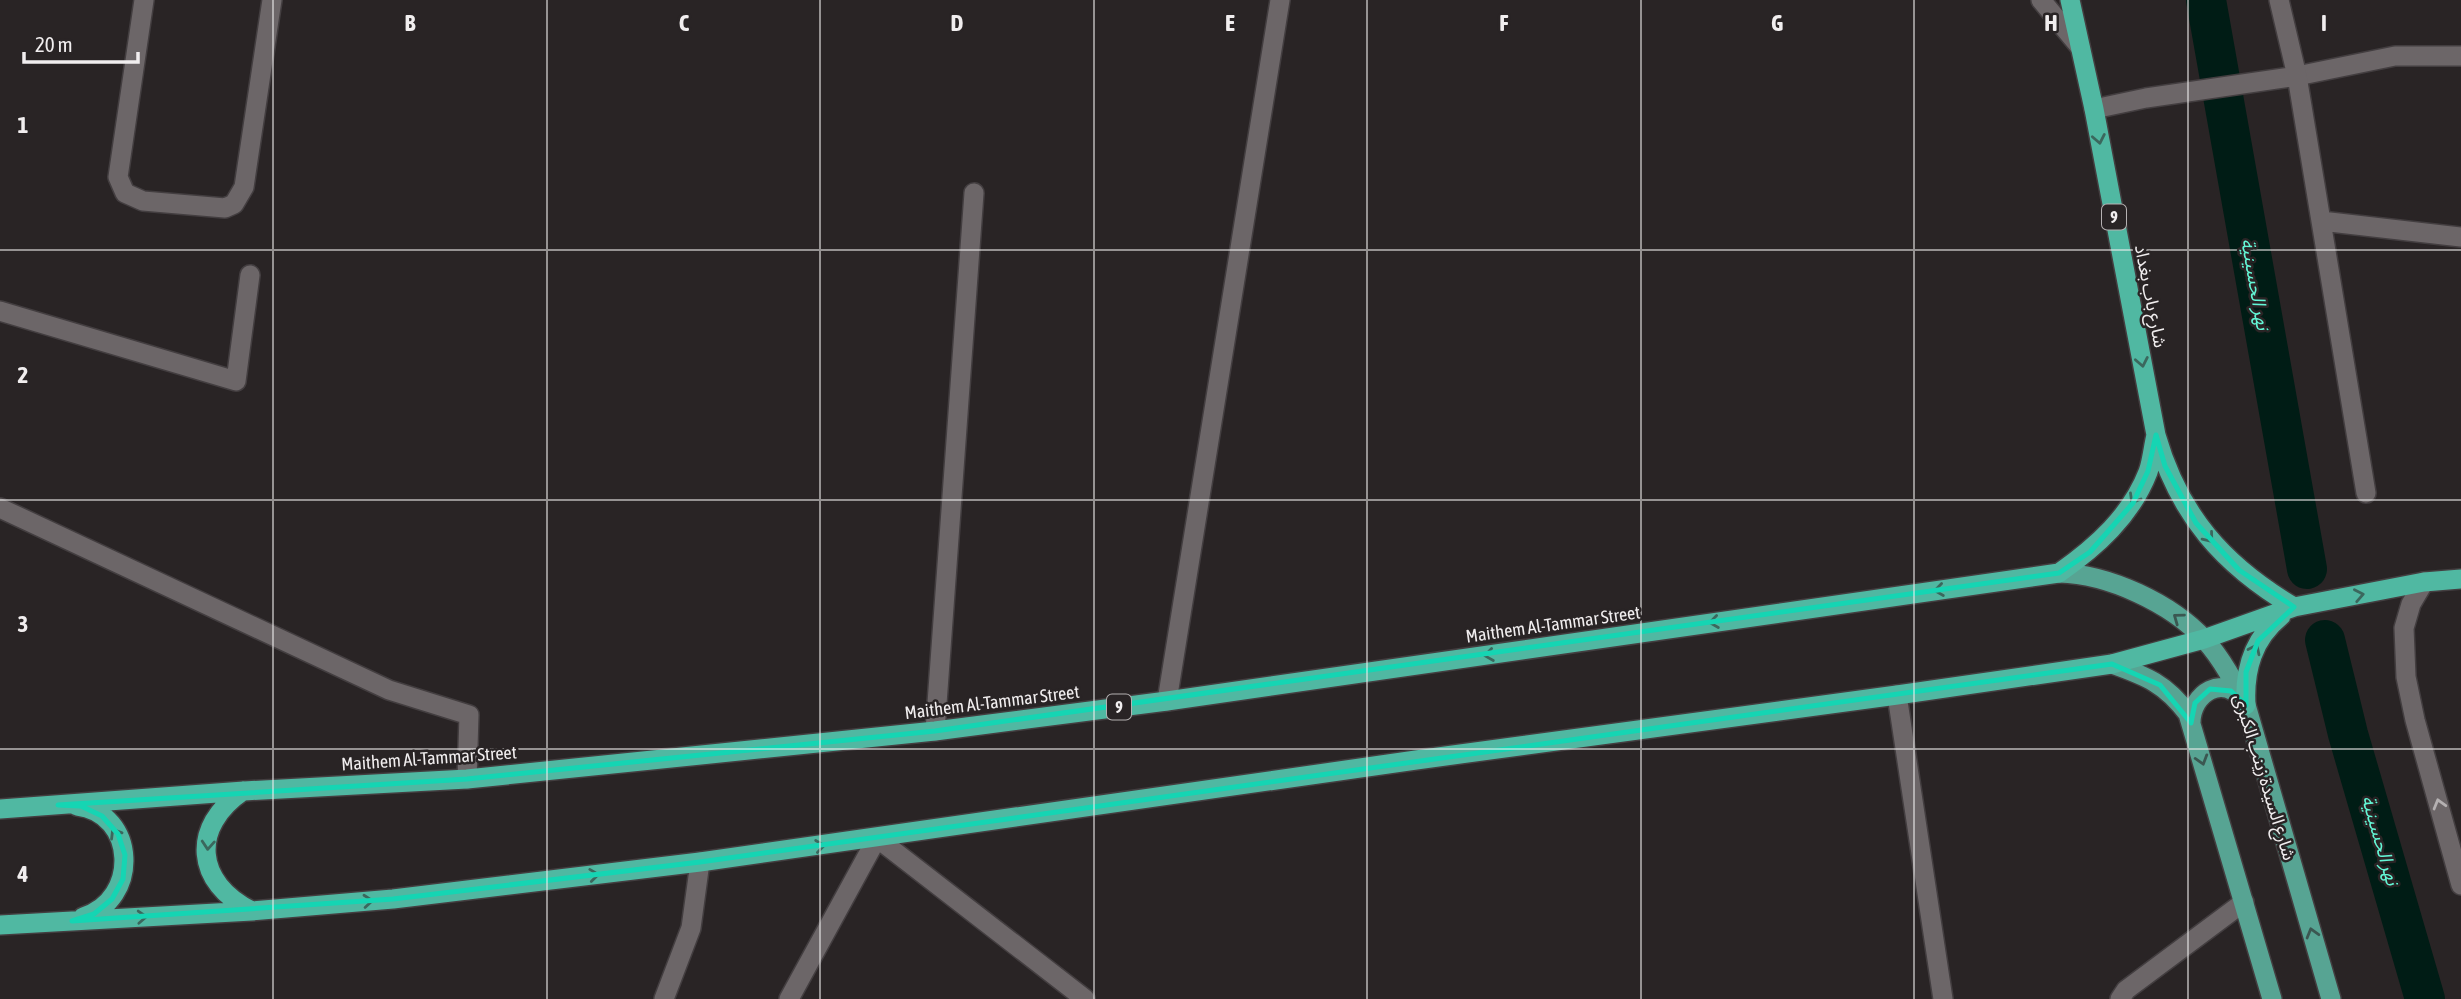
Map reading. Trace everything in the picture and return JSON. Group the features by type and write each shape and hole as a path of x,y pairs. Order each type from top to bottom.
{"highway":[{"name":"شارع باب بغداد","path":"2070,0 2094,109 2156,435 2169,476 2196,523 2216,548 2265,590 2294,607"},
{"name":"Maithem Al-Tammar Street","path":"0,809 244,791 467,779 935,731 1167,701 2059,573 2090,552 2133,503 2148,471 2156,435"},
{"path":"0,925 252,911 393,898 700,862 1896,695 2112,664 2204,639 2294,607 2424,582 2461,579"},
{"path":"2246,705 2246,672 2258,641 2273,622 2294,607"},
{"path":"244,791 228,802 215,816 208,835 206,854 211,873 221,889 235,902 252,911"},
{"path":"58,805 81,806 102,816 118,834 124,855 123,879 112,899 94,914 72,921"}],"main road":[{"name":"شارع السيدة زينب الكبرى","path":"2059,573 2083,574 2117,584 2149,599 2204,639 2229,672 2246,705 2331,999"},
{"path":"2112,664 2143,674 2160,685 2175,696 2188,714 2272,999"},
{"path":"2191,723 2194,703 2210,689 2231,691 2240,696 2246,705"}],"street":[{"path":"144,0 118,177 125,193 143,201 225,208 234,204 244,187 272,0"},
{"path":"1167,701 1279,0"},
{"path":"2041,0 2080,47"},
{"path":"2279,0 2297,76 2366,493"},
{"path":"2094,109 2146,98 2252,84 2395,56 2461,56"},
{"path":"935,731 974,193"},
{"path":"2321,221 2461,237"},
{"path":"0,311 236,381 250,275"},
{"path":"0,508 389,690 469,715 467,779"},
{"path":"2424,582 2411,604 2404,628 2406,677 2460,874"},
{"path":"1896,695 1942,999"},
{"path":"789,999 877,838 1085,999"},
{"path":"664,999 691,928 700,862"},
{"path":"2120,999 2126,990 2244,902"}],"highlighted area":[{"path":"2156,435 2165,466 2196,523 2239,570 2294,607 2258,641 2246,672 2246,705 2231,691 2210,689 2195,703 2191,723 2160,685 2112,664 700,862 393,899 72,921 94,914 112,899 123,879 125,855 118,834 102,816 81,806 58,805 467,779 935,731 2059,573 2090,552 2133,503 2148,471"}],"waterway":[{"name":"نهر الحسينية","path":"2206,0 2307,569"},
{"name":"نهر الحسينية","path":"2325,640 2348,734 2425,999"}]}
